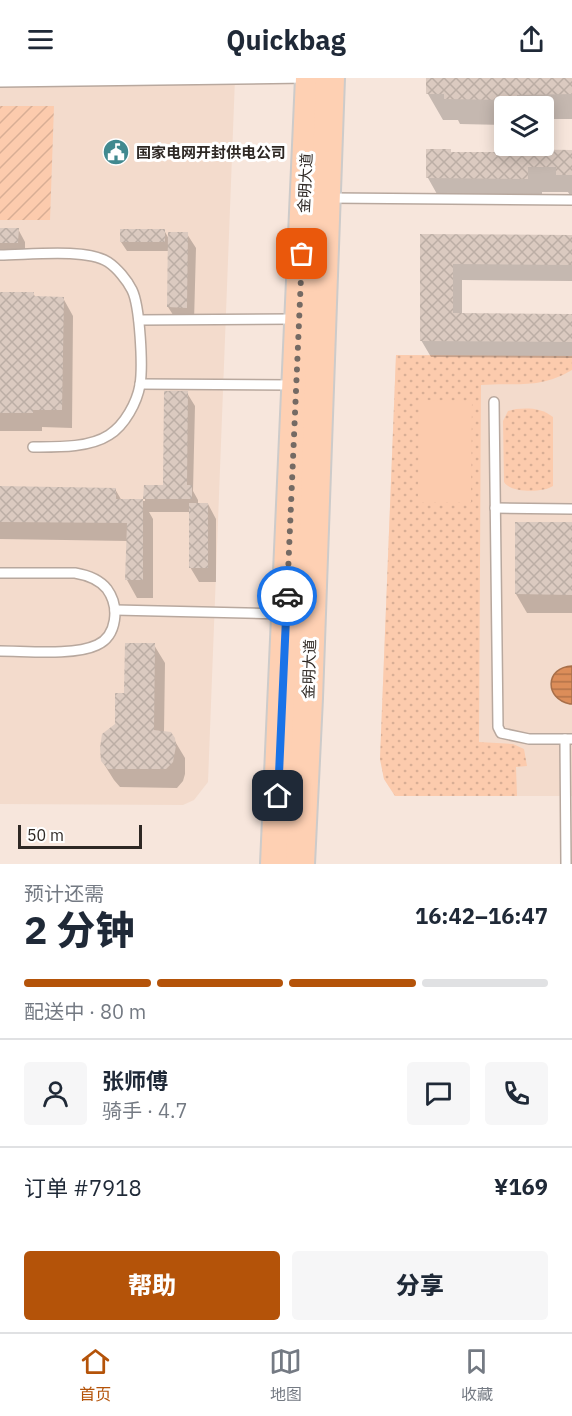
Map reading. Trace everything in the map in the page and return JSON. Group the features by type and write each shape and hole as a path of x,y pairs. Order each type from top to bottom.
{"main road":[{"name":"金明大道","path":"275,864 310,78"},
{"name":"金明大道","path":"300,864 330,78"}],"lane":[{"path":"0,82 310,78"},
{"path":"325,198 572,200"},
{"path":"0,255 90,254 109,262 132,290 138,320 140,384 134,403 122,423 110,435 92,442 33,447"},
{"path":"138,320 299,319"},
{"path":"140,384 297,385"},
{"path":"494,402 498,727 501,733 529,739 568,739 566,864"},
{"path":"495,508 572,509"},
{"path":"0,573 87,575 98,580 107,589 115,610 111,633 105,642 94,647 80,651 0,651"},
{"path":"115,610 287,614"}],"shaded area":[{"path":"0,78 235,78 208,782 194,800 183,805 0,804"},
{"path":"0,106 54,106 50,220 0,220"},
{"path":"396,355 572,356 572,796 395,796 384,779 380,759"},
{"path":"396,355 572,356 572,370 548,380 527,384 481,385 479,742 513,744 524,749 527,766 516,767 517,796 395,796 384,779 380,759"},
{"path":"419,400 472,401 471,502 418,502"},
{"path":"535,409 553,417 553,486 535,491 520,490 507,486 504,482 503,421 508,411"},
{"path":"572,666 572,704 570,704 556,696 551,684 557,672"}],"building":[{"path":"426,78 572,78 572,94 494,96 494,100 444,99 444,94 426,94"},
{"path":"426,149 451,149 451,152 494,152 494,156 554,156 554,150 572,150 572,175 556,175 556,167 528,167 528,179 426,178"},
{"path":"0,228 19,228 18,243 0,243"},
{"path":"120,229 165,229 165,242 120,242"},
{"path":"168,232 188,232 187,308 167,307"},
{"path":"420,234 572,235 572,265 453,264 453,313 572,314 572,342 420,341"},
{"path":"0,292 34,292 34,296 64,297 62,410 0,413"},
{"path":"164,391 188,391 187,485 192,485 192,499 143,499 144,485 163,485"},
{"path":"0,486 116,488 116,499 143,499 143,580 125,580 127,523 0,522"},
{"path":"189,503 208,503 208,568 189,568"},
{"path":"515,522 572,522 572,595 515,594"},
{"path":"125,643 155,643 154,730 171,732 176,746 173,762 166,769 108,769 101,761 102,734 115,724 115,693 124,693"}],"way so far":[{"path":"287,596 302,254"}],"place":[{"name":"国家电网开封供电公司","path":"116,152"}],"route":[{"path":"278,796 287,596"}]}
